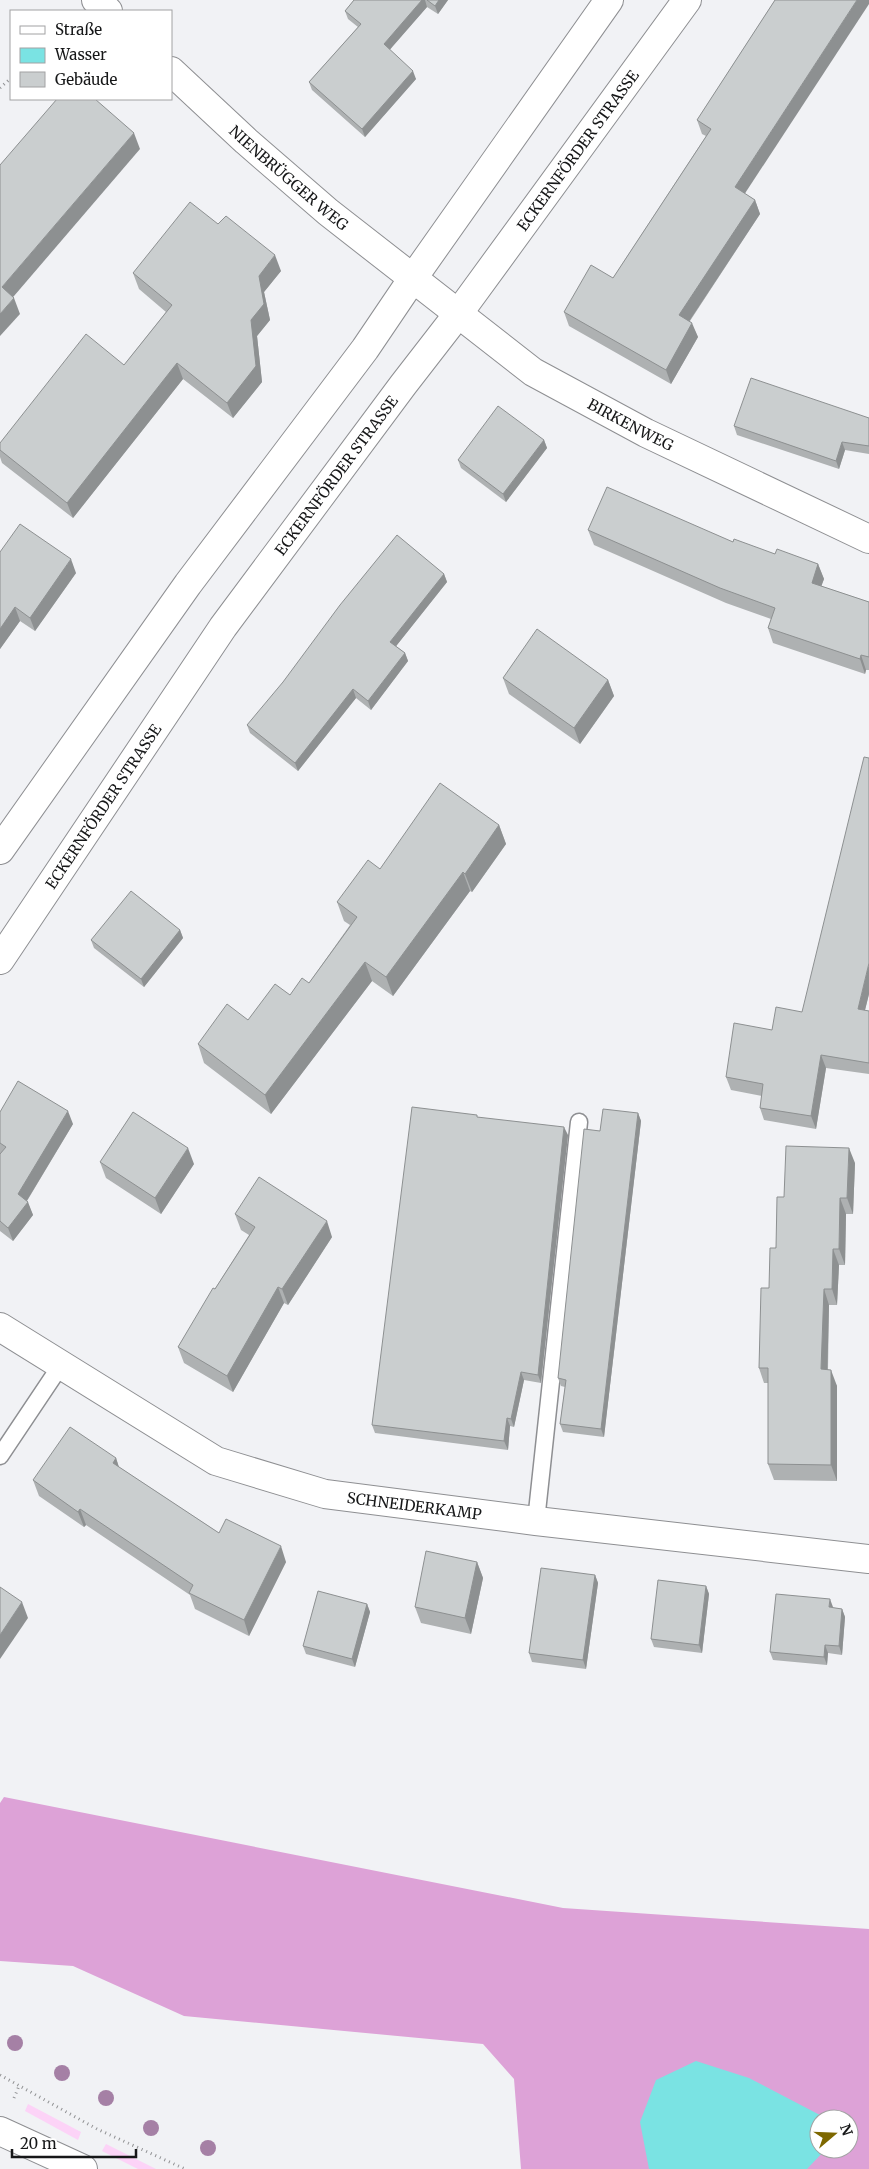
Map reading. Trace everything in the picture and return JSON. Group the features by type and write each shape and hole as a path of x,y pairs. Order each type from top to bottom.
{"street":[{"path":"96,0 107,10"},
{"path":"0,850 188,584 365,349 608,0"},
{"name":"ECKERNFÖRDER STRASSE","path":"0,960 223,627 458,314 687,0"},
{"name":"NIENBRÜGGER WEG","path":"172,72 246,141 328,212 413,278"},
{"name":"BIRKENWEG","path":"413,278 533,372 646,433 869,539"},
{"name":"SCHNEIDERKAMP","path":"0,1327 216,1461 326,1494 536,1521 869,1559"},
{"path":"0,2133 83,2169"}],"lane":[{"path":"536,1521 579,1122"},
{"path":"0,1456 61,1365"}],"path":[{"path":"0,88 10,79"},
{"path":"0,2076 97,2129 184,2169"}],"shaded area":[{"path":"4,1797 563,1908 869,1929 869,2169 521,2169 514,2079 483,2044 184,2016 73,1966 0,1961 0,1803"},
{"path":"28,2104 81,2132 78,2140 25,2111"},
{"path":"106,2144 156,2169 138,2169 102,2151"}],"water":[{"path":"696,2061 749,2078 809,2109 809,2159 816,2159 807,2169 649,2169 640,2122 656,2080"}],"building":[{"path":"354,0 422,0 384,44 413,71 362,129 309,82 361,24 345,11"},
{"path":"427,0 439,0 435,6"},
{"path":"775,0 857,0 735,187 755,200 679,315 692,323 666,370 564,312 591,265 613,278 711,129 697,120"},
{"path":"56,100 96,100 134,133 2,287 14,298 0,314 0,165"},
{"path":"190,202 218,224 226,216 275,255 259,276 264,304 251,320 256,366 227,403 177,363 67,503 0,450 0,443 86,334 124,365 172,305 133,273"},
{"path":"751,378 869,418 869,446 842,442 836,461 734,426"},
{"path":"498,406 544,440 503,494 458,460"},
{"path":"607,487 733,542 734,539 775,554 777,549 818,564 812,583 869,602 869,657 861,655 860,659 768,628 775,608 720,588 588,530"},
{"path":"20,524 71,559 30,618 15,607 0,629 0,552"},
{"path":"397,535 444,574 390,642 405,653 368,701 353,689 295,763 247,725 283,682 340,605"},
{"path":"537,629 608,680 574,728 503,678"},
{"path":"864,757 869,758 869,963 858,1009 869,1011 869,1063 821,1055 811,1116 760,1108 763,1084 726,1077 734,1023 772,1030 776,1007 802,1012"},
{"path":"440,783 499,825 465,874 463,872 386,977 365,962 265,1095 198,1044 227,1004 248,1020 275,984 290,995 302,978 309,983 357,917 337,902 368,860 380,869"},
{"path":"131,891 180,930 141,979 91,940"},
{"path":"18,1081 68,1111 18,1194 28,1202 8,1228 0,1221 0,1154 6,1147 0,1143 0,1112"},
{"path":"412,1107 564,1127 538,1375 521,1372 511,1419 507,1418 504,1441 372,1425"},
{"path":"603,1109 638,1113 601,1429 560,1424 566,1380 558,1378 584,1129 600,1131"},
{"path":"133,1112 188,1148 155,1198 100,1162"},
{"path":"786,1146 849,1148 847,1198 840,1198 839,1249 833,1249 832,1289 824,1289 821,1369 831,1370 831,1465 768,1464 768,1368 759,1368 761,1288 769,1288 770,1248 776,1248 777,1197 784,1197"},
{"path":"259,1177 327,1221 282,1289 278,1287 227,1376 178,1347 213,1288 215,1289 255,1227 235,1214"},
{"path":"70,1427 116,1458 113,1463 219,1533 226,1519 281,1546 244,1620 189,1593 193,1585 80,1509 78,1512 33,1480"},
{"path":"426,1551 477,1562 465,1618 415,1607"},
{"path":"541,1568 595,1575 583,1660 529,1653"},
{"path":"658,1580 706,1586 699,1645 651,1639"},
{"path":"0,1587 22,1602 0,1635"},
{"path":"318,1591 367,1604 352,1659 303,1646"},
{"path":"776,1594 830,1599 829,1607 842,1609 839,1646 825,1645 824,1657 770,1652"}]}
